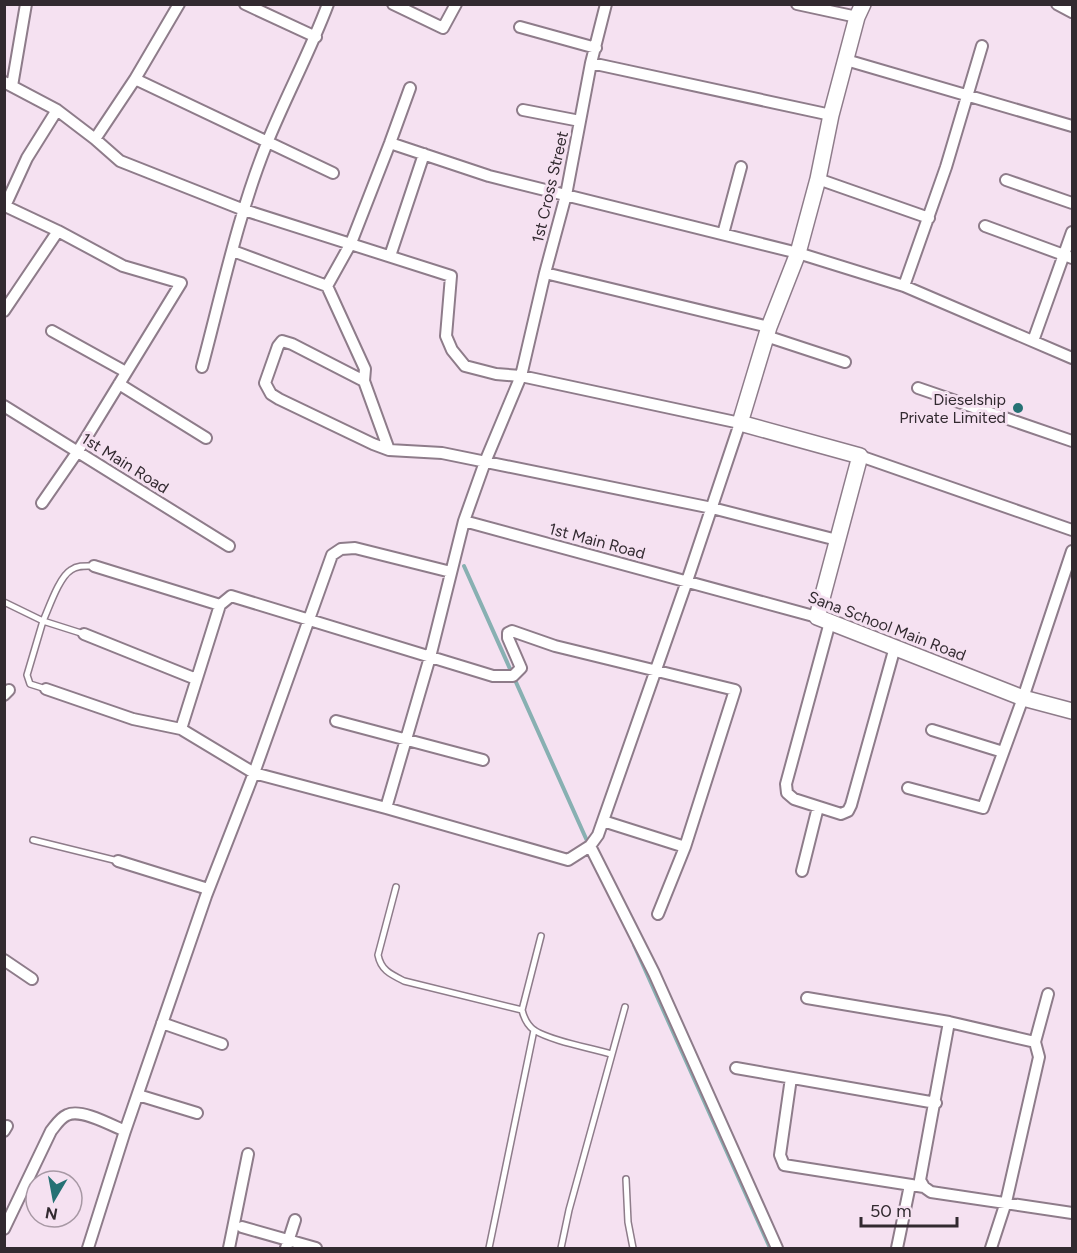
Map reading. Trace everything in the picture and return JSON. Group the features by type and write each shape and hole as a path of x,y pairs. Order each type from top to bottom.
{"street":[{"path":"26,4 8,84 57,110 120,161 244,210 451,276 446,336 452,350 465,366 740,423 860,456 1072,530"},
{"path":"95,139 135,79 179,4"},
{"path":"245,4 316,37"},
{"path":"202,367 244,210 267,142 316,37 328,4"},
{"path":"393,4 443,28 456,4"},
{"name":"1st Cross Street","path":"386,808 430,657 464,521 485,462 521,376 566,195 591,63 606,4"},
{"path":"46,689 133,719 181,729 254,773 568,860 590,846 598,835 656,671 740,423 767,332 798,253 818,179 831,115 860,11 797,4"},
{"path":"1057,4 1072,12"},
{"path":"520,27 596,48"},
{"path":"904,286 929,218 982,46"},
{"path":"846,60 1072,126"},
{"path":"591,63 831,115"},
{"path":"135,79 333,173"},
{"path":"327,286 351,243 410,88"},
{"path":"42,503 78,451 181,283 123,266 5,206 27,158 57,110"},
{"path":"523,110 580,121"},
{"path":"390,143 489,176 798,253 904,286 1072,358"},
{"path":"390,256 424,154"},
{"path":"723,234 741,167"},
{"path":"818,179 929,218"},
{"path":"1006,180 1072,203"},
{"path":"985,226 1068,256"},
{"path":"4,311 58,231"},
{"path":"1033,341 1068,256 1072,232"},
{"path":"233,251 327,286 365,369 363,381 389,450"},
{"path":"545,273 767,332 845,362"},
{"path":"52,331 126,372"},
{"path":"363,381 282,341 278,346 265,383 271,394 279,399 389,450 442,453 712,508 837,540"},
{"path":"119,384 206,438"},
{"path":"918,388 1072,441"},
{"name":"1st Main Road","path":"4,406 229,546"},
{"path":"860,456 837,540 824,620 786,784 787,793 794,799 841,814 848,811 894,647"},
{"name":"1st Main Road","path":"464,521 687,582"},
{"path":"88,1248 125,1131 208,889 254,773 332,555 342,549 355,548 451,572"},
{"path":"908,788 983,808 1023,698 1072,551"},
{"path":"94,566 220,605"},
{"name":"Sana School Main Road","path":"687,582 824,620 1023,698 1072,711"},
{"path":"181,729 220,605 231,596 493,676 513,676 521,668 508,638 508,633 512,631 555,646 735,690 685,847 658,914"},
{"path":"84,634 196,679"},
{"path":"336,721 483,760"},
{"path":"932,730 1003,752"},
{"path":"802,871 818,807"},
{"path":"603,821 685,847"},
{"path":"590,846 654,973 777,1248"},
{"path":"118,861 208,889"},
{"path":"4,960 32,979"},
{"path":"991,1248 1006,1202 1039,1057 1035,1042 1048,993"},
{"path":"807,998 949,1022 1035,1042"},
{"path":"949,1022 936,1103 920,1180 924,1187 931,1192 1072,1213"},
{"path":"162,1023 222,1044"},
{"path":"736,1068 936,1103"},
{"path":"791,1078 780,1155 784,1165 924,1187"},
{"path":"138,1095 197,1113"},
{"path":"4,1229 51,1131 60,1120 68,1114 79,1112 125,1131"},
{"path":"229,1248 248,1154"},
{"path":"897,1248 910,1185"},
{"path":"287,1244 295,1220"},
{"path":"242,1227 287,1244 316,1248"}],"lane":[{"path":"46,689 30,684 27,675 43,621 64,576 71,569 81,565 94,566"},
{"path":"4,602 43,621 84,634"},
{"path":"33,840 118,861"},
{"path":"396,887 378,955 380,965 388,973 404,981 522,1010"},
{"path":"541,936 522,1010 525,1020 534,1030 554,1038 611,1054"},
{"path":"561,1248 569,1210 625,1007"},
{"path":"489,1248 534,1030"},
{"path":"626,1179 628,1222 633,1248"}],"waterway":[{"path":"464,566 588,843"},
{"path":"634,945 770,1248"}],"place":[{"name":"Dieselship Private Limited","path":"1018,408"}]}
